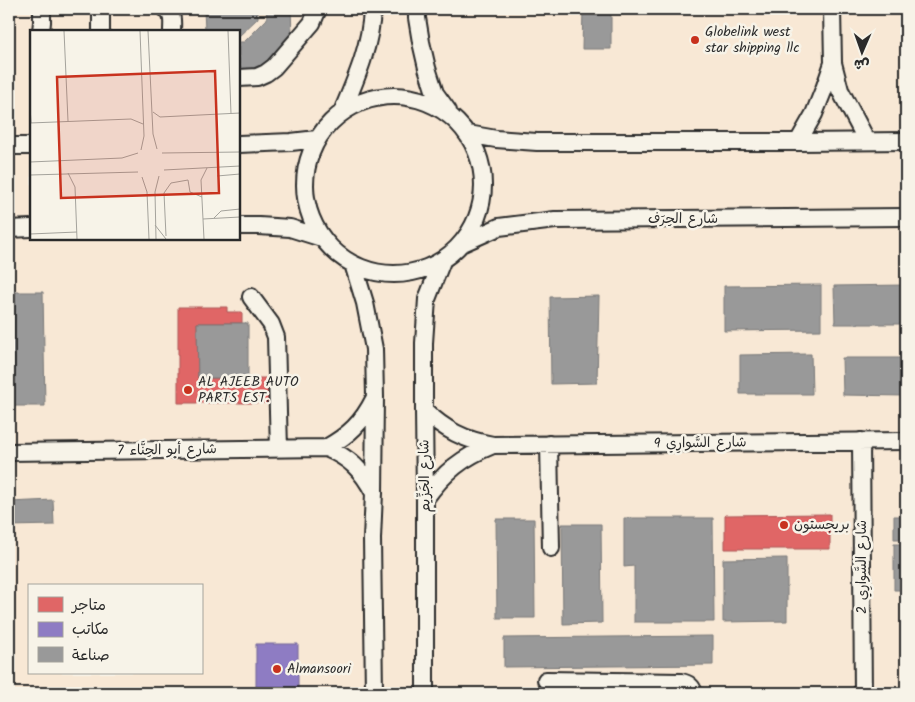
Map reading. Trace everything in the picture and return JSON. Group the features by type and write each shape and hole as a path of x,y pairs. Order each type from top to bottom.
{"street":[{"path":"41,30 42,9"},
{"path":"101,9 101,30"},
{"path":"166,9 169,10 172,18 172,30"},
{"path":"240,78 257,77 266,73 274,66 312,23 318,9"},
{"path":"342,112 363,59 369,38 372,9"},
{"path":"417,9 421,42 435,93 468,134 477,151 484,189 481,208 474,226 463,243 442,260 421,270 398,274 375,272 353,264 336,253 322,238 310,215 304,189 307,163 317,139 328,124 342,112 360,103 379,97 399,96 419,99 437,107 454,118"},
{"path":"832,9 833,63 840,90 867,141"},
{"path":"798,142 814,114 833,63"},
{"path":"468,134 496,139 537,142 906,140"},
{"path":"240,144 317,139"},
{"path":"9,146 30,146"},
{"name":"شارع الحِرَف","path":"463,243 499,227 555,220 906,217"},
{"path":"240,226 290,228 322,238"},
{"path":"9,229 30,228"},
{"name":"شارع الجَزِّيم","path":"425,693 424,343 428,299 442,260"},
{"path":"353,264 365,303 374,349 374,493 372,539 374,693"},
{"path":"251,297 271,324 276,337 279,449"},
{"path":"326,448 355,427 375,397"},
{"name":"شارع السَّوارِي 9","path":"424,410 448,430 462,437 477,442 493,444 906,440"},
{"name":"شارع السَّوارِي 2","path":"862,441 863,693"},
{"name":"شارع السَّوارِي 9","path":"425,499 448,471 469,456 493,444"},
{"path":"549,444 552,548"},
{"name":"شارع أبو الحِنَّاء 7","path":"9,452 326,448 350,460 368,480 374,493"},
{"path":"546,680 681,682 688,684 694,693"}],"shaded area":[{"path":"9,9 906,9 906,693 9,693"}],"building: متاجر":[{"path":"178,307 227,307 227,312 242,312 242,323 197,323 198,378 268,378 268,403 178,403"},
{"path":"830,514 830,549 725,549 725,515"}],"building: مكاتب":[{"name":"Almansoori","path":"256,644 298,644 298,693 256,693"}],"building: صناعة":[{"path":"204,9 258,9 258,18 240,35 240,30 205,30"},
{"path":"266,9 291,9 292,34 256,72 240,72 240,42 244,42 267,19"},
{"path":"583,9 611,9 611,49 582,49"},
{"path":"10,41 10,74 9,74"},
{"path":"821,285 821,330 724,331 724,286"},
{"path":"906,285 906,324 835,324 834,286"},
{"path":"9,292 43,292 45,406 9,406"},
{"path":"599,296 597,383 551,384 550,297"},
{"path":"197,323 248,323 248,378 198,378"},
{"path":"811,354 812,394 740,394 740,355"},
{"path":"842,358 906,358 906,396 843,395"},
{"path":"53,500 54,525 9,526 9,502"},
{"path":"894,516 906,516 906,539 894,539"},
{"path":"624,518 713,518 714,622 634,622 634,566 624,567"},
{"path":"496,519 534,519 535,618 497,618"},
{"path":"562,524 601,524 602,623 563,624"},
{"path":"894,544 906,544 906,590 894,590"},
{"path":"787,558 787,621 723,622 723,559"},
{"path":"713,636 713,665 504,667 504,638"}],"place":[{"name":"Globelink west star shipping llc","path":"695,40"},
{"name":"AL AJEEB AUTO PARTS EST.","path":"188,390"},
{"name":"بريجستون","path":"784,525"},
{"name":"Almansoori","path":"277,669"}]}
